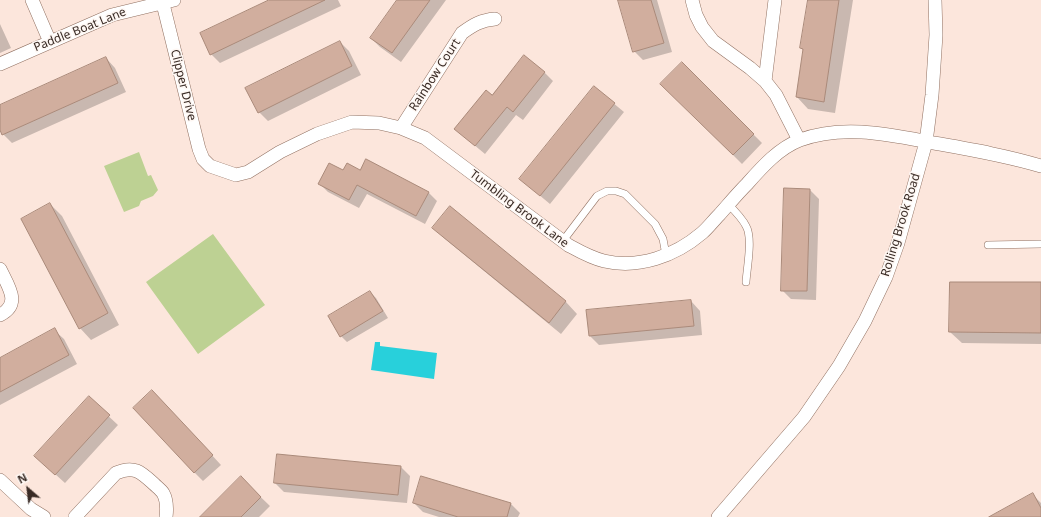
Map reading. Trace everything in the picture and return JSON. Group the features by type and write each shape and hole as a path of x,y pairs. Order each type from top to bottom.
{"street":[{"path":"32,0 50,42"},
{"path":"692,0 699,21 713,41 750,68 765,81 776,95 799,140"},
{"path":"765,81 775,0"},
{"name":"Rolling Brook Road","path":"718,517 804,417 839,366 865,321 886,277 898,243 926,142 932,95 936,36 935,0"},
{"name":"Paddle Boat Lane","path":"0,64 112,15 166,1"},
{"name":"Clipper Drive","path":"166,1 199,149 203,159 210,166"},
{"name":"Rainbow Court","path":"401,128 462,33 473,24 495,18"},
{"name":"Tumbling Brook Lane","path":"210,166 236,176 248,172 280,152 317,134 352,122 379,123 401,128 425,138 562,242 587,255 604,261 625,264 666,256 686,245 703,232 761,168 780,152 799,140 816,135 840,131 865,131 1010,157 1041,166"},
{"path":"0,269 13,299 7,312 0,315"},
{"path":"75,517 116,473 123,470 133,470 144,475 163,493 167,506 166,517"},
{"path":"0,480 31,509 44,517"}],"lane":[{"path":"562,242 597,196 607,191 616,191 625,194 655,224 663,239 666,256"},
{"path":"728,204 742,219 750,234 746,282"},
{"path":"988,244 1041,244"}],"green space":[{"path":"139,152 148,176 151,175 158,190 153,196 141,201 139,206 124,212 104,166"},
{"path":"213,234 265,305 198,354 146,282"}],"water":[{"path":"375,342 380,342 380,346 437,353 434,379 371,370"}],"building":[{"path":"269,0 325,0 210,55 200,33"},
{"path":"397,0 430,0 392,53 370,38"},
{"path":"618,0 651,0 664,43 633,52"},
{"path":"808,0 839,0 824,102 796,97 803,49 800,48"},
{"path":"340,41 352,66 258,113 245,88"},
{"path":"524,55 545,72 513,112 507,107 475,146 454,129 486,90 492,95"},
{"path":"106,57 118,83 2,135 0,130 0,105"},
{"path":"682,62 754,134 733,155 660,84"},
{"path":"594,86 615,103 540,196 519,179"},
{"path":"366,159 429,192 416,216 357,185 349,200 318,184 329,163 343,170 347,163 360,170"},
{"path":"784,188 810,189 807,291 781,291"},
{"path":"50,203 108,313 79,329 21,219"},
{"path":"450,206 566,301 549,323 432,228"},
{"path":"950,282 1041,282 1041,333 949,332"},
{"path":"370,291 383,311 340,337 328,316"},
{"path":"691,300 694,326 589,336 586,310"},
{"path":"55,328 69,355 0,392 0,358"},
{"path":"152,390 213,455 194,473 133,408"},
{"path":"89,396 110,415 55,475 34,456"},
{"path":"277,454 401,466 398,495 274,483"},
{"path":"241,476 261,497 241,517 200,517"},
{"path":"421,476 511,503 507,517 458,517 413,503"},
{"path":"1033,493 1041,508 1041,517 989,517"}]}
